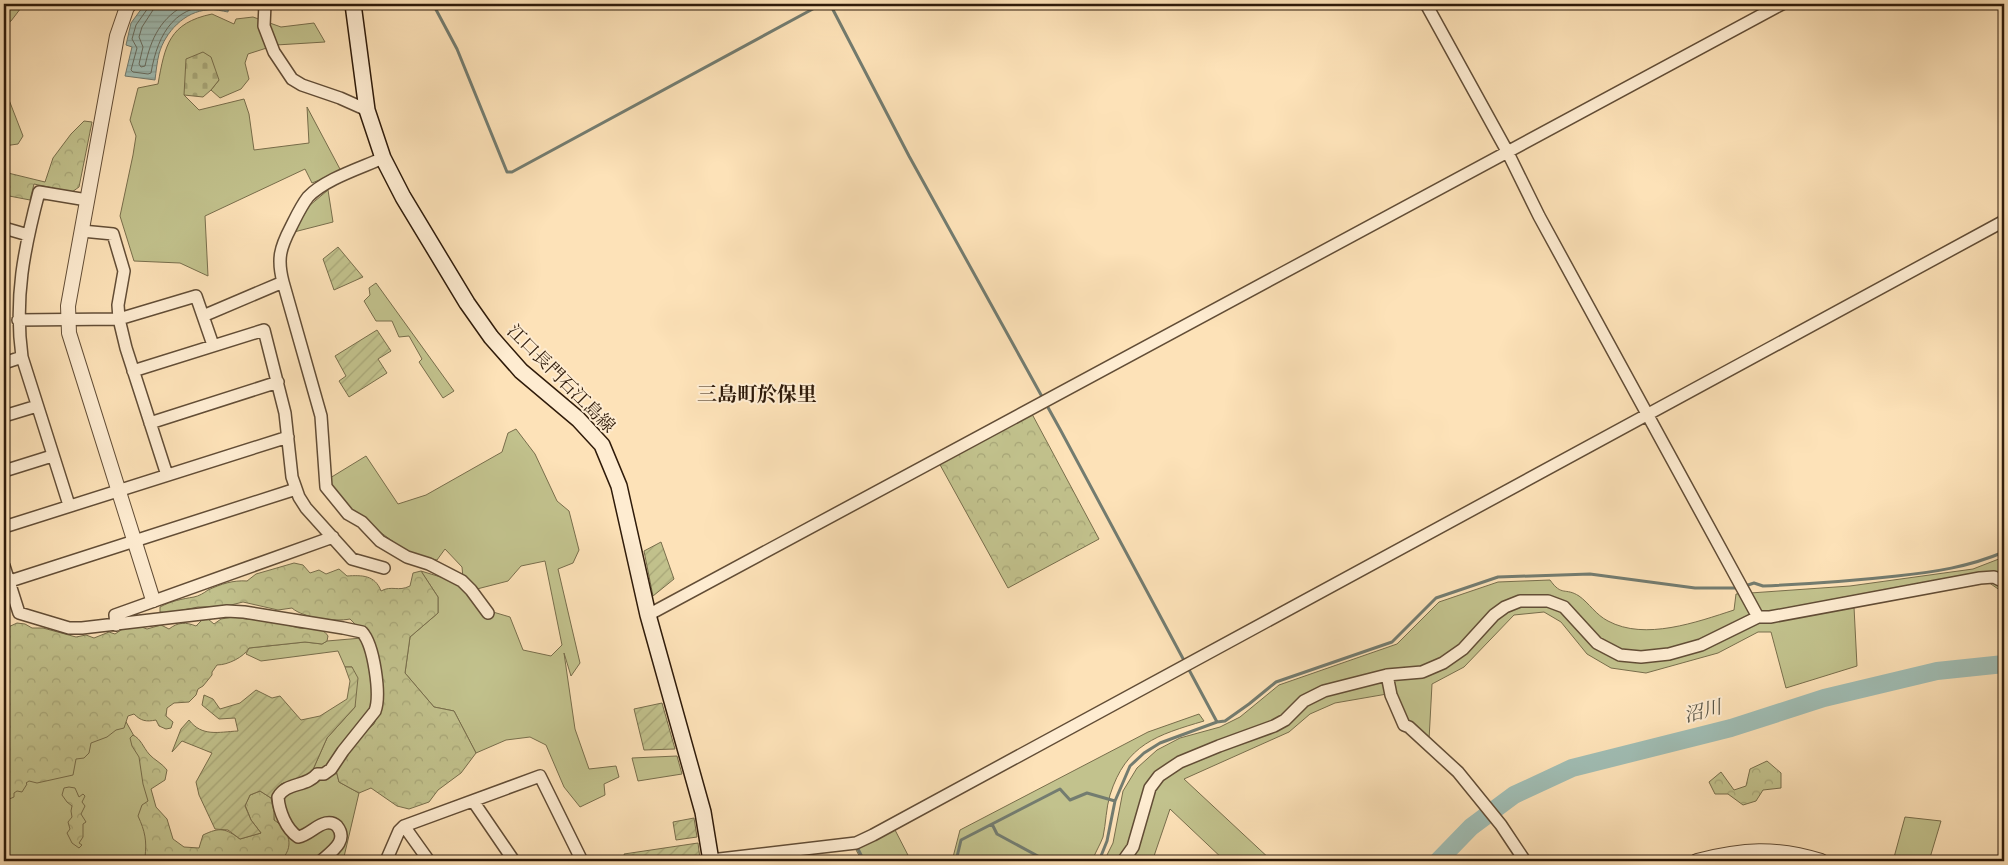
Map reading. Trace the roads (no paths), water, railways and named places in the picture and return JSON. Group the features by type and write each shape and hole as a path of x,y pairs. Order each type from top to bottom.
{"main road":[{"name":"江口長門石江島線","path":"353,4 367,110 383,158 408,205 467,302 491,337 521,371 578,419 602,445 619,486 648,615 703,812 711,861"}],"street":[{"path":"130,4 126,7 117,36 68,306 69,333 152,600"},
{"path":"265,4 264,26 274,52 292,79 302,85 340,98 367,110"},
{"path":"1426,4 1507,151 1539,216 1758,616"},
{"path":"648,615 1782,4"},
{"path":"383,158 318,188 301,207 282,248 279,266 321,416 326,487 348,514 362,522 380,541 407,557 429,564 462,581 472,590 488,613"},
{"path":"69,505 22,357 18,300 28,235 39,192 87,200"},
{"path":"711,861 856,843 2004,221"},
{"path":"4,228 28,235"},
{"path":"82,231 113,234 124,271 118,305 119,319 133,371 167,475"},
{"path":"203,316 283,282"},
{"path":"18,320 119,319 196,296 213,345"},
{"path":"133,371 264,330 278,382 288,438 292,477 296,489 306,508 352,559 384,568"},
{"path":"4,363 22,357"},
{"path":"150,423 278,382"},
{"path":"4,416 37,406"},
{"path":"4,526 288,438"},
{"path":"4,471 52,456"},
{"path":"6,582 296,489"},
{"path":"116,625 114,615 333,537"},
{"path":"4,566 6,582 19,613 70,628 235,612 359,631 366,636 378,684 378,704 375,711 342,751 331,769 324,774 317,774 306,783 284,790 278,797 278,803 287,826 298,837 328,823 334,823 338,827 341,833 338,845 322,861"},
{"path":"1123,861 1133,847 1150,788 1159,776 1188,759 1274,726 1285,720 1304,701 1324,691 1387,676 1422,672 1443,663 1463,649 1494,614 1520,601 1548,601 1564,607 1598,643 1620,655 1642,657 1669,654 1701,645 1726,634 1758,616 1770,617 1980,578 1994,578 2004,582"},
{"path":"1387,676 1391,695 1404,725 1409,727 1458,772 1501,825 1525,861"},
{"path":"386,861 399,831 404,826 540,776 582,861"},
{"path":"473,801 514,861"},
{"path":"404,826 429,861"},
{"path":"1697,861 1725,854 1750,856 1794,854 1821,861"}],"water":[{"path":"145,4 229,4 228,12 200,11 191,14 177,24 162,46 158,57 155,80 125,76 132,47 126,45 131,23"}],"waterway":[{"path":"433,4 457,49 507,172 512,172 822,4"},
{"path":"830,4 909,156 1061,431 1217,722"},
{"path":"1745,586 1754,583 1763,586 1925,573 1964,565 2004,552"},
{"path":"1099,861 1107,841 1115,801 1130,766 1144,753 1160,743 1217,722 1225,721 1276,682 1392,642 1436,598 1498,577 1590,574 1695,588 1739,588"},
{"name":"沼川","path":"1438,861 1471,827 1514,795 1572,768 1731,728 1824,698 1937,671 2004,664"},
{"path":"956,861 961,840 1060,789 1070,800 1087,793 1115,801"},
{"path":"992,824 997,834 1047,861"},
{"path":"857,847 864,861"}],"district":[{"name":"三島町於保里","path":"757,396"}]}
